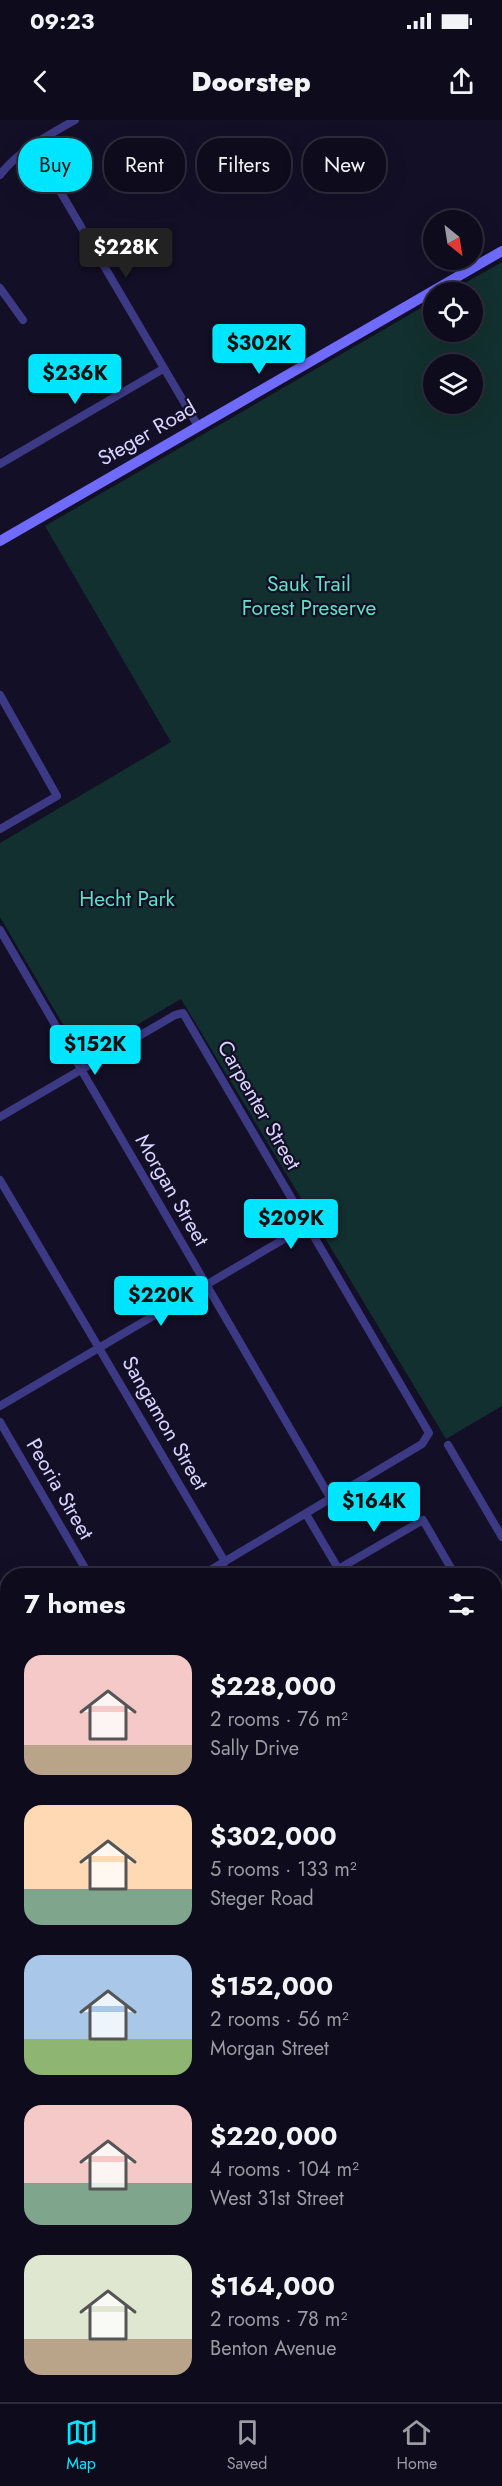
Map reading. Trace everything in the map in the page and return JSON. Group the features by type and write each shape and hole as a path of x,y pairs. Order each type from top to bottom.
{"street":[{"path":"45,138 75,120"},
{"path":"0,174 18,157"},
{"path":"60,192 198,426"},
{"name":"Steger Road","path":"0,541 502,250"},
{"path":"0,288 23,320"},
{"path":"0,464 163,369"},
{"path":"0,695 57,796 0,829"},
{"name":"Morgan Street","path":"0,930 332,1499"},
{"name":"Carpenter Street","path":"81,1069 175,1015 183,1013 308,1225 429,1433 422,1444 332,1499"},
{"path":"0,1117 81,1069"},
{"name":"Sangamon Street","path":"0,1180 100,1347 223,1568"},
{"path":"0,1406 308,1225"},
{"name":"Peoria Street","path":"0,1422 85,1568"},
{"path":"448,1444 502,1537"},
{"path":"214,1568 332,1499"},
{"path":"306,1514 338,1568"},
{"path":"346,1568 423,1520 451,1568"}],"green space":[{"name":"Sauk Trail Forest Preserve","path":"502,262 502,1406 446,1439 181,999 82,1057 0,917 0,843 171,742 45,526 423,307 423,342 483,342 483,282 467,282"}],"park label":[{"name":"Hecht Park","path":"127,899"}]}
